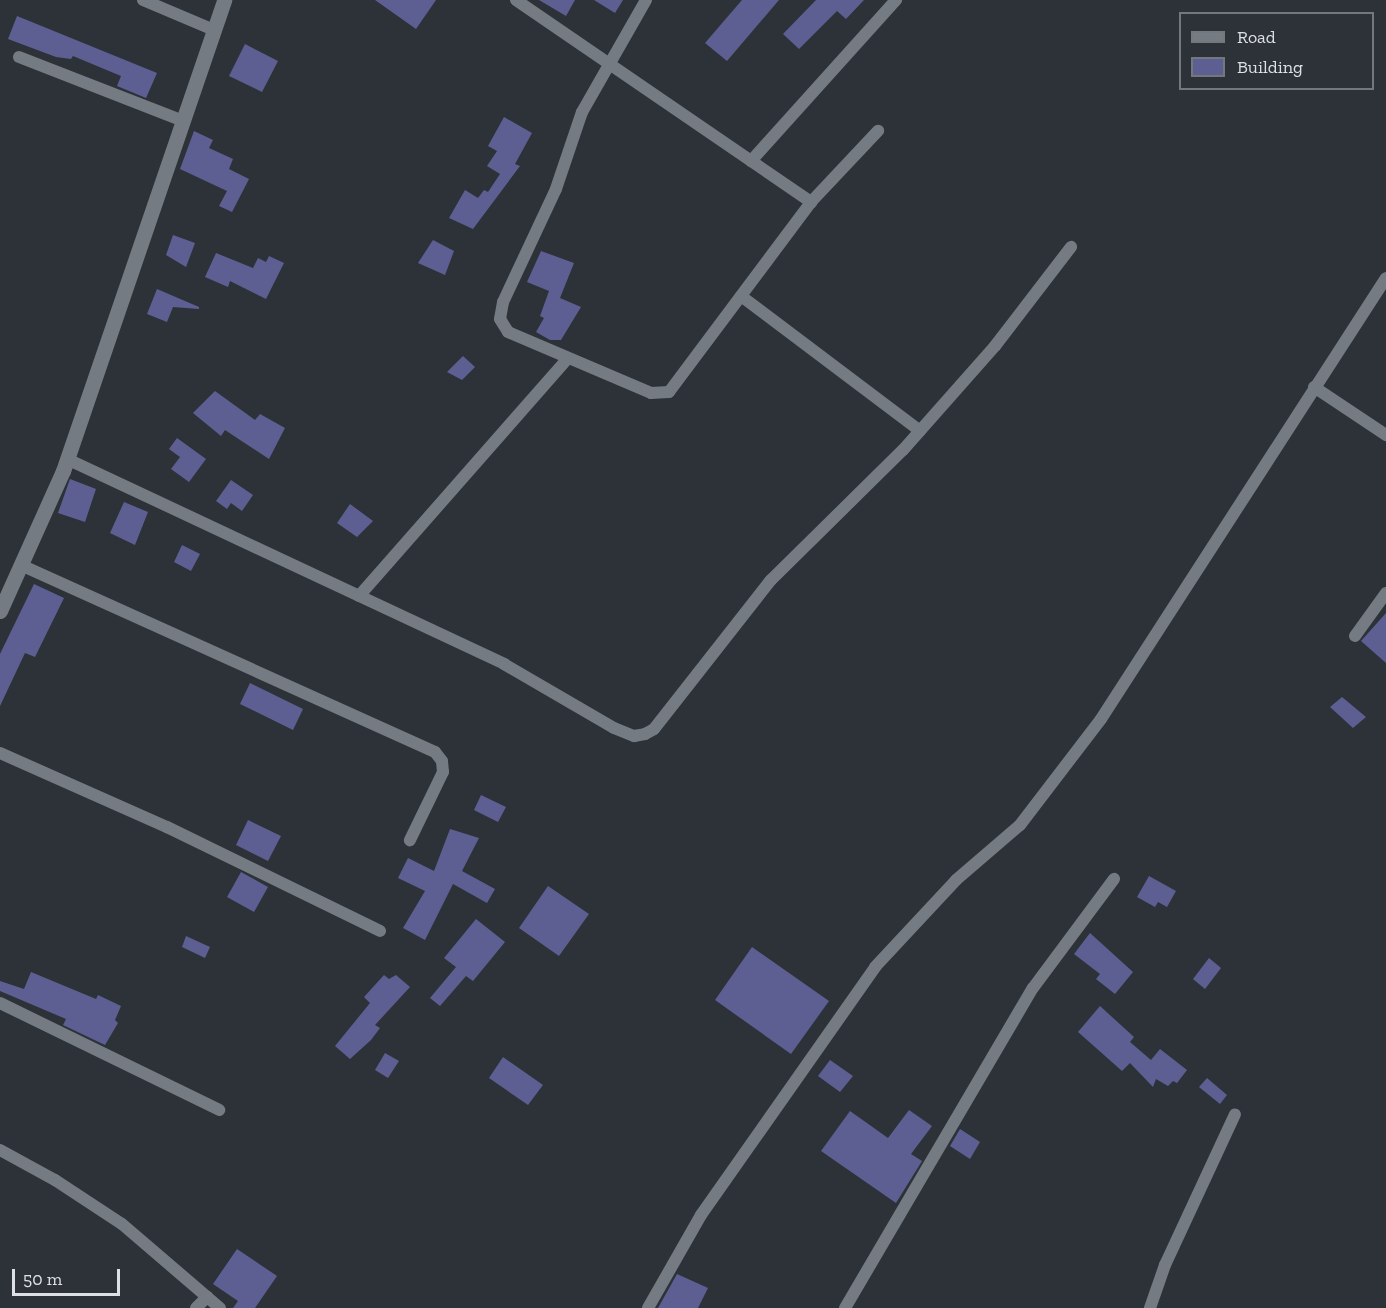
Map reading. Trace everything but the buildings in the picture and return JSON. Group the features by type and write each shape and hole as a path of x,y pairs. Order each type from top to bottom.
{"street":[{"path":"143,0 213,30"},
{"path":"0,611 22,566 67,459 224,0"},
{"path":"516,0 610,62 811,202"},
{"path":"646,0 582,112 556,189 503,302 500,319 508,332 566,360 651,393 669,392 811,202 878,131"},
{"path":"751,160 896,0"},
{"path":"19,57 183,121"},
{"path":"67,459 504,664 614,728 634,736 645,734 654,729 771,580 920,430 995,346 1071,247"},
{"path":"648,1308 701,1215 874,967 956,879 1020,825 1101,719 1386,278"},
{"path":"741,296 920,430"},
{"path":"359,596 566,360"},
{"path":"1314,387 1386,435"},
{"path":"22,566 435,752 442,761 443,772 410,840"},
{"path":"1355,636 1386,592"},
{"path":"0,753 167,827 380,931"},
{"path":"845,1308 1033,988 1114,879"},
{"path":"0,1003 219,1110"},
{"path":"1150,1308 1165,1265 1235,1114"},
{"path":"0,1150 55,1180 122,1224 220,1308"},
{"path":"196,1308 207,1297"}]}
